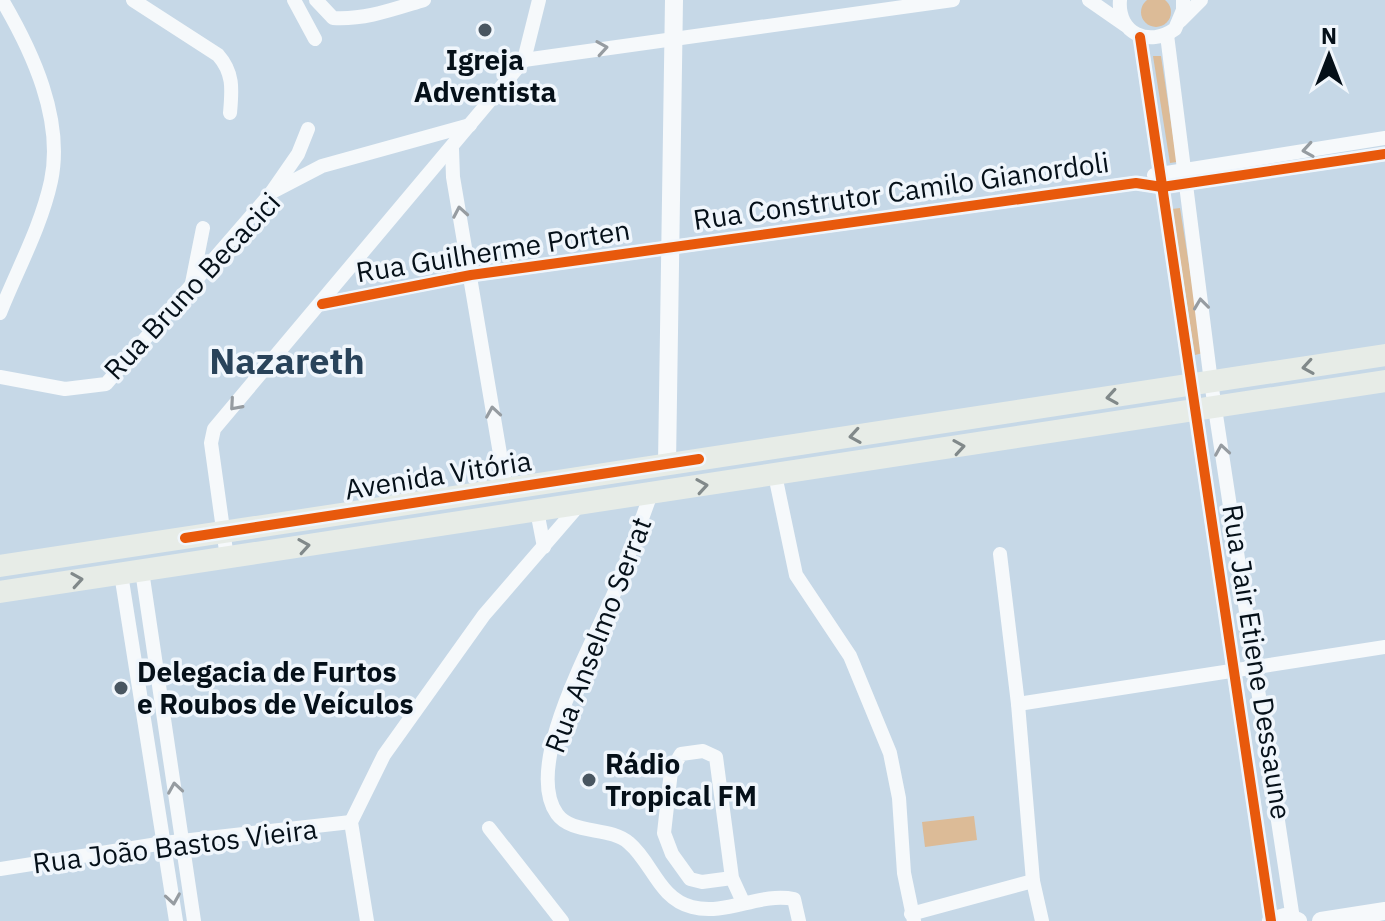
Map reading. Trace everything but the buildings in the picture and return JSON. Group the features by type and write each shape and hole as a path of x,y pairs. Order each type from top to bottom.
{"main road":[{"name":"Avenida Vitória","path":"0,566 1385,355"},
{"name":"Avenida Vitória","path":"0,592 1385,381"},
{"path":"625,498 658,485 665,475 667,464"}],"street":[{"path":"0,313 43,209 51,178 52,148 49,107 21,32 2,0"},
{"path":"133,0 218,55 229,66 232,84 230,113"},
{"path":"294,0 315,39"},
{"path":"316,0 333,18 348,19 374,16 424,0"},
{"path":"227,558 212,435 524,60 539,0"},
{"path":"667,464 674,0"},
{"path":"524,60 882,4 953,0"},
{"path":"1089,0 1140,37 1167,35 1201,0"},
{"path":"1120,0 1120,15 1125,26"},
{"path":"1180,21 1183,0"},
{"path":"1167,35 1186,184 1204,409"},
{"path":"1140,37 1161,179 1204,409"},
{"name":"Rua Bruno Becacici","path":"0,377 65,389 106,384 271,193 333,162 471,125"},
{"path":"271,193 298,154 308,129"},
{"name":"Rua Construtor Camilo Gianordoli","path":"672,247 1136,183 1161,179 1183,168 1385,138"},
{"path":"452,149 453,177 506,489"},
{"name":"Rua Construtor Camilo Gianordoli","path":"1161,179 1186,184 1385,154"},
{"path":"427,175 453,177"},
{"path":"191,288 203,228"},
{"name":"Rua Guilherme Porten","path":"322,304 471,275 672,247"},
{"name":"Rua Jair Etiene Dessaune","path":"1204,409 1257,665 1295,920"},
{"name":"Rua Jair Etiene Dessaune","path":"1204,409 1271,921"},
{"path":"775,475 796,575 850,656 890,753 899,798 902,861 913,918 1033,881"},
{"name":"Rua Anselmo Serrat","path":"651,494 615,591 568,699 551,751 546,791 558,816 576,826 605,832 629,842 663,888 679,902 711,909 777,896 794,899 799,921"},
{"path":"367,921 351,822 384,755 484,615 580,504"},
{"path":"537,511 544,547"},
{"path":"1000,554 1019,708 1033,881 1042,921"},
{"path":"131,572 183,842 194,921"},
{"path":"131,572 176,921"},
{"path":"1019,708 1257,665 1385,647"},
{"path":"732,878 702,882 690,879 667,844 664,833 669,783 674,761 681,754 703,751 716,757 732,878 743,902"},
{"name":"Rua João Bastos Vieira","path":"0,869 164,843 351,822"},
{"path":"489,828 562,921"},
{"path":"1321,921 1385,911"},
{"path":"1271,921 1295,920"}],"shaded area":[{"path":"1156,-3 1166,2 1171,12 1166,22 1156,27 1146,22 1141,12 1146,2"},
{"path":"1153,56 1161,56 1177,162 1170,163"},
{"path":"1180,208 1203,353 1195,355 1172,209"},
{"path":"974,816 977,840 925,847 922,822"}],"cycle path":[{"path":"1140,37 1271,921"},
{"path":"322,304 471,275 1136,183 1162,187 1385,154"},
{"path":"185,538 699,459"}],"place":[{"name":"Igreja Adventista","path":"485,30"},
{"name":"Delegacia de Furtos e Roubos de Veículos","path":"121,688"},
{"name":"Rádio Tropical FM","path":"589,780"}],"district":[{"name":"Nazareth","path":"287,361"}]}
